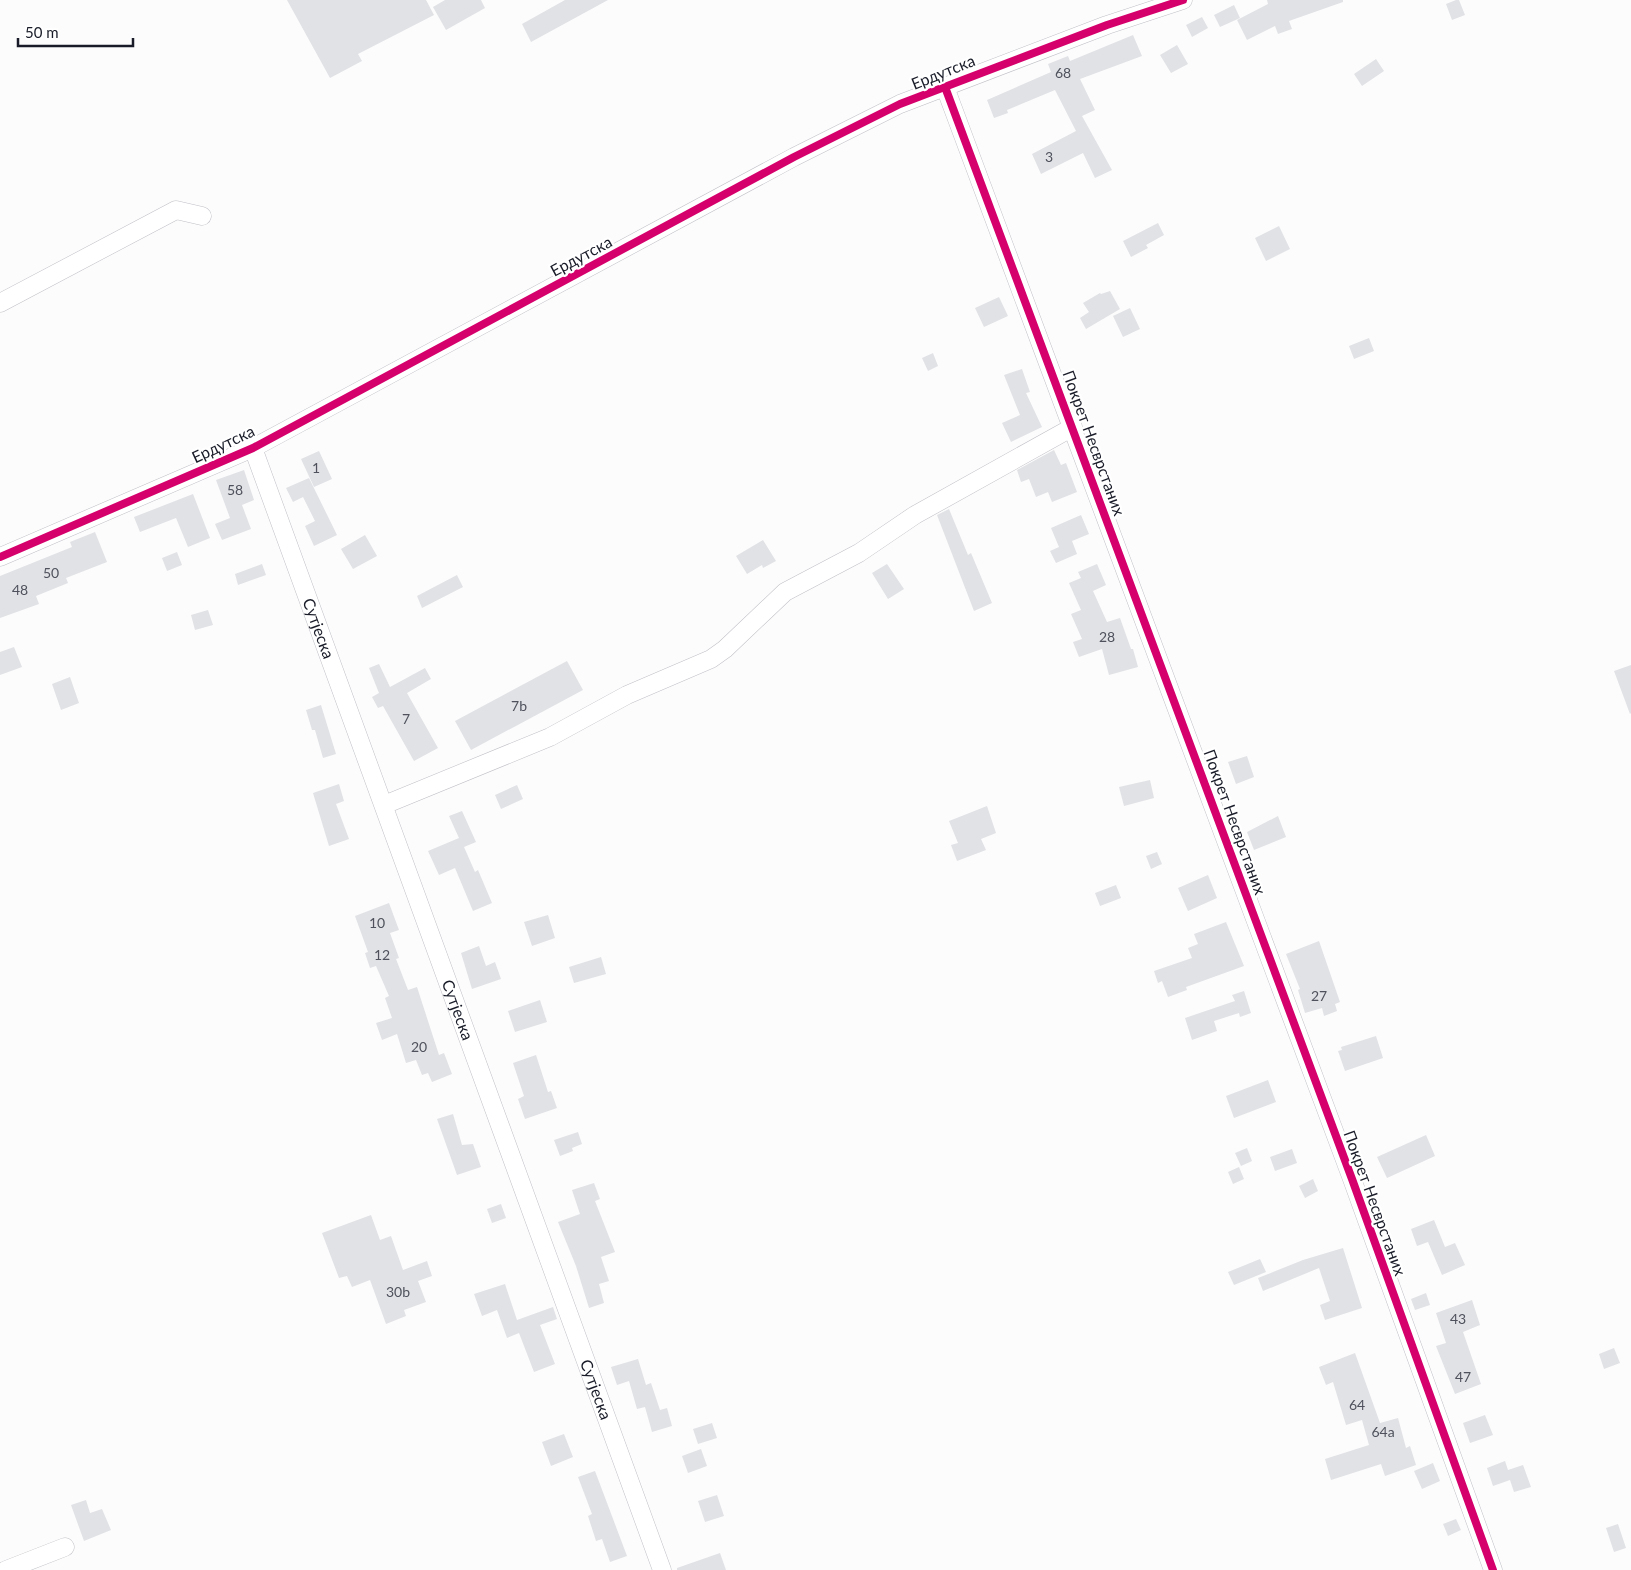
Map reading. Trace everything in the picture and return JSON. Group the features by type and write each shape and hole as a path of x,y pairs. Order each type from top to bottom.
{"street":[{"name":"Ердутска","path":"0,557 253,448 794,157 900,104 1107,25 1183,0"},
{"name":"Покрет Несврстаних","path":"945,87 1352,1179 1493,1570"},
{"path":"0,303 176,210 202,216"},
{"path":"384,805 550,737 627,695 665,677 705,663 725,649 785,592 859,553 915,515 1073,427"},
{"name":"Сутјеска","path":"253,448 662,1570"},
{"path":"6,1570 65,1547"}],"building":[{"path":"287,0 426,0 434,15 358,54 362,61 330,78"},
{"path":"445,0 481,0 485,8 446,30 433,7"},
{"path":"565,0 608,0 531,42 522,24"},
{"path":"1267,0 1343,0 1343,2 1289,21 1292,29 1278,34 1275,26 1247,40 1237,20 1268,4"},
{"path":"1459,0 1465,15 1452,20 1446,4"},
{"path":"1234,5 1240,18 1220,27 1214,15"},
{"path":"1202,17 1208,28 1192,37 1186,25"},
{"path":"1133,35 1142,56 1080,79 1095,110 1082,116 1112,170 1095,178 1083,153 1041,174 1032,154 1076,131 1055,90 1007,110 1008,113 994,118 987,100 1051,72 1048,64 1068,56 1070,61"},
{"path":"1177,45 1188,64 1171,73 1160,55"},
{"path":"1376,59 1384,71 1362,86 1354,74"},
{"path":"1158,223 1164,235 1146,245 1148,248 1131,257 1123,241"},
{"path":"1279,226 1290,249 1266,261 1255,238"},
{"path":"1110,291 1120,309 1086,329 1080,318 1089,312 1083,303 1100,293"},
{"path":"999,297 1008,316 984,327 975,308"},
{"path":"1130,308 1140,329 1123,337 1113,316"},
{"path":"1369,338 1374,351 1354,359 1349,346"},
{"path":"933,353 938,366 928,371 922,358"},
{"path":"1022,369 1030,392 1026,393 1042,427 1011,442 1002,423 1020,415 1004,375"},
{"path":"1054,450 1061,465 1066,463 1077,492 1052,502 1048,492 1036,497 1029,479 1021,482 1017,470"},
{"path":"319,451 332,479 314,487 301,459"},
{"path":"244,470 254,500 242,505 251,529 222,540 215,524 230,518 216,480"},
{"path":"309,478 337,535 314,546 305,526 315,521 303,497 293,502 286,488"},
{"path":"193,494 210,538 188,547 176,518 140,532 134,517"},
{"path":"949,509 968,555 971,553 992,603 974,611 937,515"},
{"path":"1081,515 1089,534 1072,541 1077,554 1056,563 1050,551 1059,547 1051,528"},
{"path":"95,532 107,562 66,578 68,583 36,596 39,604 0,618 0,576 72,547 70,542"},
{"path":"365,535 377,556 353,569 341,549"},
{"path":"763,540 776,561 763,568 762,565 747,574 736,556"},
{"path":"177,552 182,565 167,571 162,558"},
{"path":"262,564 266,575 238,585 235,574"},
{"path":"887,564 904,589 888,599 872,573"},
{"path":"1097,564 1106,585 1093,591 1107,622 1120,618 1131,649 1133,649 1138,667 1109,675 1102,649 1079,657 1073,642 1082,639 1071,614 1081,610 1069,583 1081,578 1078,572"},
{"path":"457,575 463,587 422,608 417,596"},
{"path":"208,610 213,625 195,630 191,615"},
{"path":"14,647 22,667 0,675 0,652"},
{"path":"567,661 583,690 471,750 455,721"},
{"path":"379,664 390,687 425,668 431,679 407,693 438,748 414,761 383,706 378,708 372,697 379,693 369,668"},
{"path":"1631,665 1631,713 1630,714 1614,671"},
{"path":"70,677 79,703 61,710 52,684"},
{"path":"321,705 336,754 323,758 315,730 312,730 306,710"},
{"path":"1247,756 1254,777 1236,784 1228,762"},
{"path":"1150,780 1154,798 1124,806 1119,787"},
{"path":"339,784 344,801 336,804 349,839 329,846 313,793"},
{"path":"517,785 523,799 501,809 495,795"},
{"path":"987,806 996,833 981,839 986,850 957,861 951,845 958,843 949,821"},
{"path":"462,811 476,842 464,847 475,872 478,870 492,903 473,911 455,868 439,875 428,851 459,838 449,816"},
{"path":"1278,816 1286,837 1254,850 1247,832"},
{"path":"1157,852 1162,864 1151,869 1146,856"},
{"path":"1208,875 1217,898 1188,911 1178,888"},
{"path":"1116,885 1121,898 1100,906 1095,893"},
{"path":"389,903 399,930 390,933 399,958 396,959 408,990 417,987 439,1055 444,1053 452,1074 432,1082 428,1073 422,1075 416,1060 406,1063 397,1034 382,1040 376,1023 392,1018 385,998 389,996 376,966 370,968 365,953 368,952 355,916"},
{"path":"548,915 555,938 532,946 524,922"},
{"path":"1226,922 1244,966 1186,987 1187,990 1168,997 1162,981 1158,983 1154,971 1192,958 1188,948 1198,944 1194,934"},
{"path":"1319,941 1340,1002 1335,1004 1337,1011 1324,1016 1322,1008 1305,1013 1298,990 1300,989 1286,954"},
{"path":"479,946 486,966 495,962 501,979 472,989 461,953"},
{"path":"601,957 606,974 574,983 569,967"},
{"path":"1244,991 1251,1013 1240,1017 1239,1013 1214,1021 1217,1031 1192,1040 1185,1018 1235,1001 1232,995"},
{"path":"540,1000 547,1022 515,1032 508,1011"},
{"path":"1376,1036 1383,1058 1345,1071 1338,1051 1342,1050 1341,1047"},
{"path":"536,1055 548,1092 551,1091 557,1108 525,1119 518,1099 524,1096 513,1063"},
{"path":"1268,1080 1276,1102 1234,1118 1226,1096"},
{"path":"453,1114 462,1145 473,1144 481,1167 457,1175 437,1119"},
{"path":"578,1132 582,1144 572,1148 573,1151 560,1156 554,1140"},
{"path":"1426,1135 1435,1156 1387,1178 1377,1157"},
{"path":"1247,1148 1252,1161 1241,1166 1235,1153"},
{"path":"1292,1149 1297,1163 1275,1171 1270,1157"},
{"path":"1239,1167 1244,1179 1233,1184 1228,1172"},
{"path":"1313,1179 1318,1191 1305,1198 1299,1186"},
{"path":"594,1183 600,1199 595,1201 615,1252 601,1257 609,1281 599,1284 604,1303 589,1308 576,1266 558,1222 580,1214 572,1190"},
{"path":"501,1204 506,1218 492,1223 487,1209"},
{"path":"371,1215 380,1240 391,1236 403,1270 427,1261 432,1276 418,1281 426,1302 404,1310 406,1316 386,1324 370,1280 352,1287 347,1276 339,1278 322,1233"},
{"path":"1434,1220 1445,1247 1455,1243 1465,1265 1442,1275 1428,1242 1417,1246 1411,1229"},
{"path":"1343,1248 1362,1308 1325,1320 1320,1305 1330,1301 1319,1268 1263,1291 1258,1278 1303,1260"},
{"path":"1260,1259 1266,1272 1234,1285 1228,1272"},
{"path":"505,1284 517,1320 553,1307 557,1319 540,1325 555,1364 534,1372 519,1333 507,1338 497,1310 482,1316 474,1294"},
{"path":"1426,1293 1430,1305 1415,1310 1411,1299"},
{"path":"1472,1300 1480,1325 1463,1332 1481,1384 1455,1394 1436,1346 1446,1343 1436,1313"},
{"path":"1614,1348 1620,1363 1604,1369 1599,1354"},
{"path":"1355,1353 1380,1423 1398,1418 1406,1448 1410,1446 1416,1465 1385,1476 1381,1464 1331,1480 1325,1459 1369,1445 1362,1420 1346,1425 1333,1382 1326,1385 1319,1367"},
{"path":"638,1359 646,1385 651,1383 660,1410 667,1408 672,1426 652,1432 645,1407 637,1409 629,1381 617,1385 611,1367"},
{"path":"1485,1415 1493,1435 1470,1443 1463,1423"},
{"path":"712,1423 717,1438 698,1444 693,1429"},
{"path":"564,1434 573,1457 551,1466 542,1442"},
{"path":"701,1449 707,1466 688,1473 682,1456"},
{"path":"1505,1461 1508,1470 1523,1465 1531,1487 1514,1492 1510,1480 1493,1486 1487,1468"},
{"path":"1433,1463 1440,1481 1422,1489 1414,1471"},
{"path":"595,1471 627,1556 610,1562 602,1539 596,1541 588,1516 592,1514 578,1477"},
{"path":"717,1495 724,1516 705,1522 698,1501"},
{"path":"86,1500 90,1513 102,1509 111,1530 84,1541 71,1505"},
{"path":"1456,1519 1461,1530 1448,1536 1443,1524"},
{"path":"1618,1524 1626,1548 1614,1552 1606,1528"},
{"path":"720,1553 726,1570 677,1570 677,1568"}],"cycle path":[{"path":"0,557 253,448 794,157 900,104 1107,25 1183,0"},
{"path":"945,87 1352,1179 1493,1570"}]}
